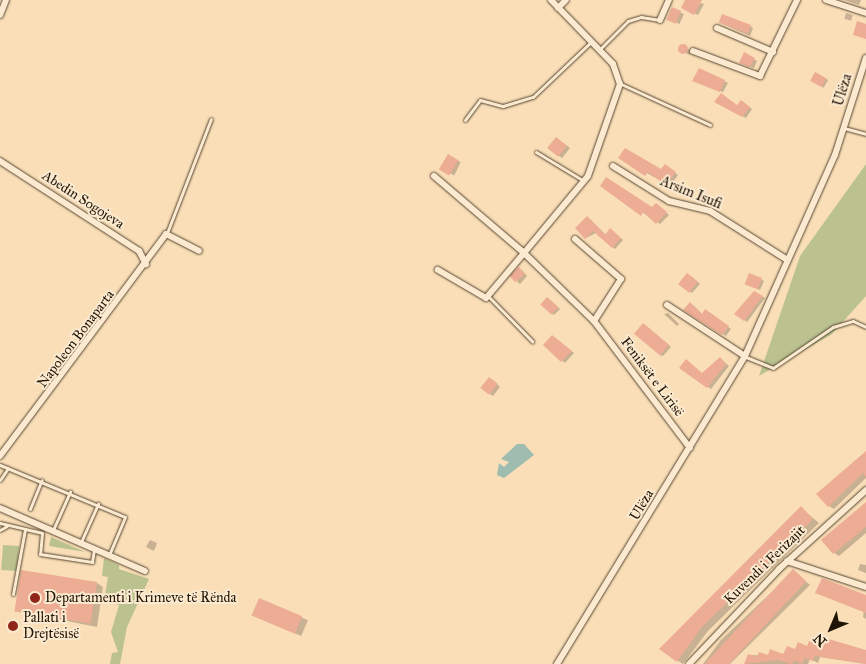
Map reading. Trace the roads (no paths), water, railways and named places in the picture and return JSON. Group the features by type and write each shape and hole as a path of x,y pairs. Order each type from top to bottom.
{"street":[{"path":"0,15 6,0"},
{"path":"438,270 481,297 489,297 524,252 585,181 608,130 620,84 618,71 551,0"},
{"path":"558,8 566,0"},
{"path":"660,20 669,0"},
{"path":"693,51 757,77 773,52 796,0"},
{"path":"828,0 866,13"},
{"path":"717,28 773,52"},
{"name":"Ulëza","path":"557,664 690,448 744,356 844,128 866,58"},
{"name":"Abedin Sogojeva","path":"0,161 139,251 146,264"},
{"name":"Arsim Isufi","path":"613,166 669,201 710,211 786,259"},
{"name":"Feniksët e Lirisë","path":"434,176 524,252 594,321 690,448"},
{"path":"166,234 199,251"},
{"name":"Napoleon Bonaparta","path":"0,456 146,264 166,234"},
{"path":"575,239 620,279 594,321"},
{"path":"667,305 744,356"},
{"name":"Kuvendi i Ferizajit","path":"689,664 787,561 866,490"},
{"path":"0,508 145,570"},
{"path":"787,561 866,587"}],"lane":[{"path":"599,50 628,21 641,17 660,20"},
{"path":"465,120 480,100 503,106 533,97 591,42"},
{"path":"620,84 710,126"},
{"name":"Napoleon Bonaparta","path":"166,234 211,118"},
{"name":"Ulëza","path":"844,128 866,134"},
{"path":"536,152 585,181"},
{"path":"489,297 532,341"},
{"path":"744,356 773,368 833,327 853,321 866,327"},
{"path":"0,465 42,480 125,517 109,555"},
{"path":"0,480 8,467"},
{"path":"30,509 42,480"},
{"path":"53,530 70,492"},
{"path":"81,542 98,504"},
{"path":"0,523 42,533 40,554 92,562 94,548"},
{"path":"0,530 12,526"},
{"path":"13,594 25,529"}],"place":[{"name":"Departamenti i Krimeve të Rënda","path":"35,598"},
{"name":"Pallati i Drejtësisë","path":"13,626"}]}
